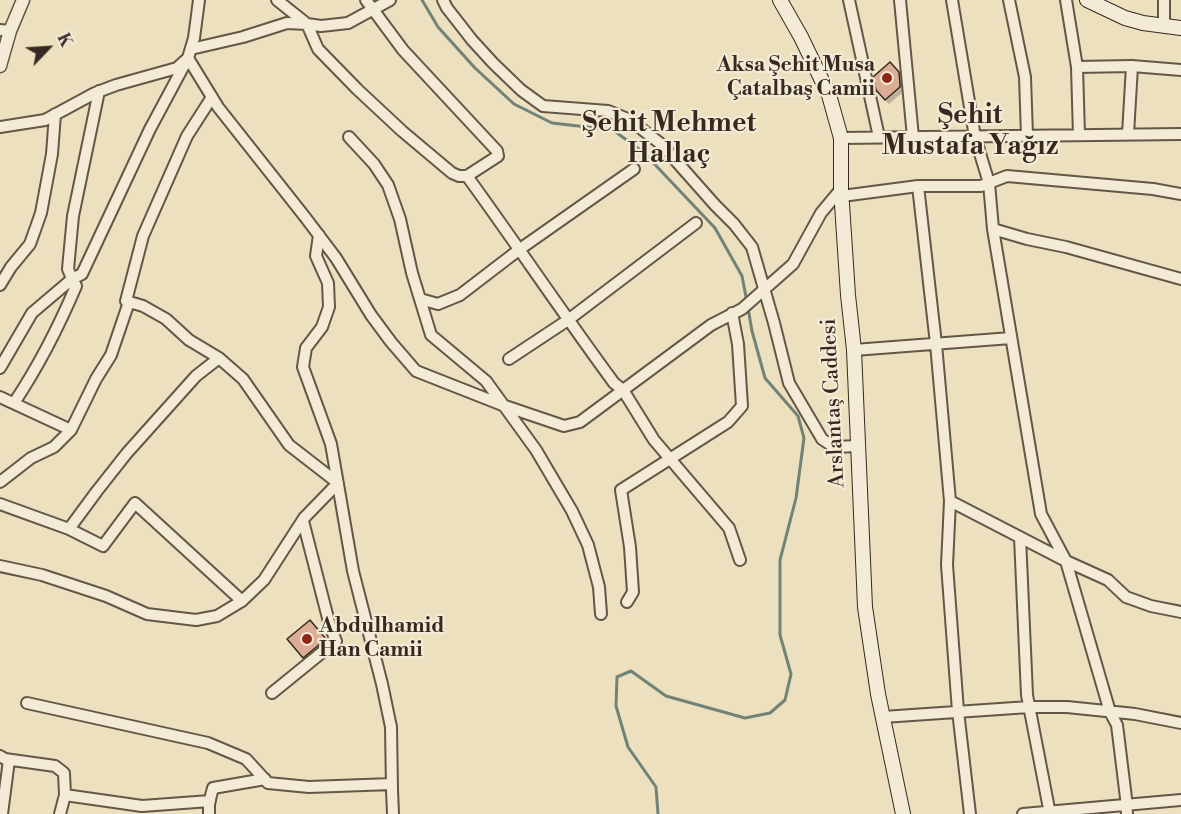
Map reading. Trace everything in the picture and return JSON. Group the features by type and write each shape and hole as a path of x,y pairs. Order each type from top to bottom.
{"main road":[{"name":"Arslantaş Caddesi","path":"780,0 829,95 841,138 842,192 848,295 854,350 866,607 883,717 903,814"},
{"path":"1087,0 1125,18 1181,28"}],"street":[{"path":"0,66 5,30 23,0"},
{"path":"0,368 32,313 72,279 82,274 150,129 190,54 199,0"},
{"path":"277,0 307,24 318,49 357,88 402,131 452,172 459,176 467,176 498,156 497,151 403,50 369,4"},
{"path":"0,127 45,120 99,91 177,68 190,54 286,23 321,26 348,23 369,4 390,0"},
{"path":"443,0 472,40 493,63 521,90 543,106 608,111 630,120 661,144 752,247 761,291 774,322 789,383 822,439 834,447 858,446"},
{"path":"849,0 879,137"},
{"path":"900,0 913,137"},
{"path":"952,0 975,136 989,183 993,229 1041,514 1066,561 1110,712 1117,725 1127,809"},
{"path":"1009,0 1024,77 1027,136"},
{"path":"1066,0 1077,67 1079,135"},
{"path":"1164,0 1164,26"},
{"path":"190,54 212,97 231,124 319,235 371,315 416,370 505,406 564,426 580,422 711,325 737,311 761,291 793,264 820,213 842,192 918,186 981,186 1007,176 1153,189 1181,194"},
{"path":"1077,67 1132,66 1181,70"},
{"path":"1128,135 1132,66"},
{"path":"14,404 65,312 76,286 68,269 73,216 99,91"},
{"path":"212,97 187,136 143,236 126,301 143,306 166,320 189,340 219,358 243,379 289,445 338,483"},
{"path":"0,285 30,244 41,213 52,154 55,114"},
{"path":"841,138 1181,134"},
{"path":"349,137 374,164 387,185 400,219 412,273 431,335 486,381 536,450 572,512 588,545 599,587 601,614"},
{"path":"420,299 438,304 460,295 634,168"},
{"path":"467,176 568,320 614,383 623,390 654,440 729,528 740,560"},
{"path":"918,186 936,344 950,501 947,565 958,711 970,814"},
{"path":"509,359 568,320 696,223"},
{"path":"993,229 1181,279"},
{"path":"319,235 316,256 328,283 329,307 322,327 306,348 303,367 331,444 354,571 391,727 393,814"},
{"path":"0,482 32,458 54,447 70,430 111,355 129,302"},
{"path":"627,602 633,592 630,547 621,490 728,422 742,406 737,311"},
{"path":"854,350 1011,338"},
{"path":"69,530 127,453 196,376 219,358"},
{"path":"0,397 70,430"},
{"path":"0,566 42,575 106,596 147,614 196,620 217,616 242,601 264,580 303,521 338,483"},
{"path":"950,501 1108,580 1126,597 1151,606 1181,612"},
{"path":"0,504 69,530 103,546 135,503 242,601"},
{"path":"272,693 336,641 330,626 303,521"},
{"path":"1020,537 1027,695 1050,812"},
{"path":"27,703 208,743 246,759 268,783 309,787 392,784"},
{"path":"883,717 1029,707 1067,707 1135,714 1181,723"},
{"path":"2,814 4,758 56,766 64,773 65,795 60,814"},
{"path":"209,814 213,788 265,779"},
{"path":"65,795 142,806 210,801"},
{"path":"1023,814 1127,809 1181,800"}],"building":[{"name":"Aksa Şehit Musa Çatalbaş Camii","path":"890,62 899,72 900,87 885,100 876,90 873,77"},
{"name":"Abdulhamid Han Camii","path":"310,620 326,639 303,658 287,639"}],"waterway":[{"path":"422,0 438,27 475,68 514,104 552,123 613,130 643,152 715,228 742,276 747,302"},
{"path":"658,814 656,787 628,747 616,706 617,677 631,671 666,696 745,718 770,713 785,700 791,674 780,635 780,560 796,498 804,438 798,416 765,378 748,308"}],"place":[{"name":"Aksa Şehit Musa Çatalbaş Camii","path":"887,78"},
{"name":"Abdulhamid Han Camii","path":"307,639"}],"district":[{"name":"Şehit Mustafa Yağız","path":"970,132"},
{"name":"Şehit Mehmet Hallaç","path":"669,140"}]}
